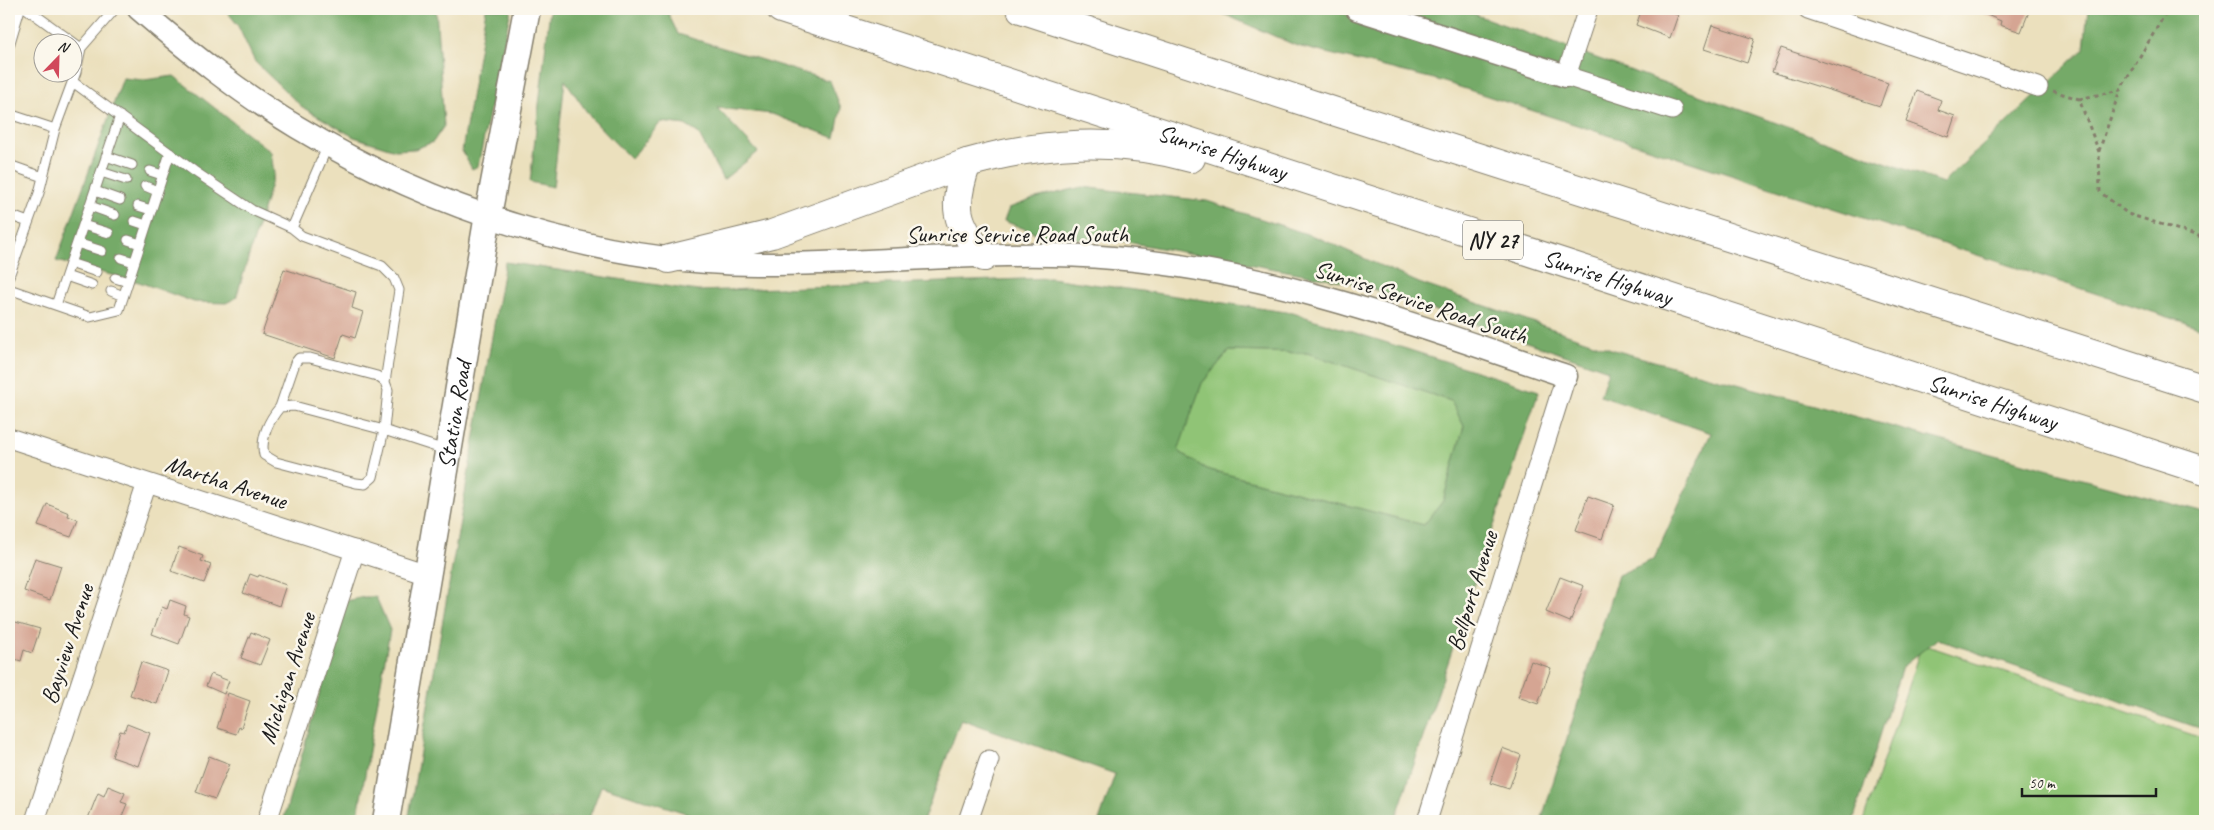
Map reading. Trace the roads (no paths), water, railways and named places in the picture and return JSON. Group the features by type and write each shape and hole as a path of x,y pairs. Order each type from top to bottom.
{"highway":[{"name":"Sunrise Highway","path":"781,9 2205,471"},
{"path":"1021,9 1333,111 2205,389"},
{"path":"1080,9 1333,111"},
{"path":"669,258 772,234 966,162 1005,152 1062,144 1121,145 1163,151 1258,179 1391,206"},
{"path":"966,162 960,183 956,210 968,238 984,257"}],"main road":[{"name":"Station Road","path":"386,821 488,215 527,9"}],"street":[{"name":"Sunrise Service Road South","path":"139,9 230,83 274,113 328,145 400,181 488,215 597,246 669,258 770,264 984,257 1109,258 1205,268 1257,279 1363,308 1566,376"},
{"path":"1357,9 1672,110"},
{"path":"1566,76 1588,9"},
{"path":"1808,9 1831,12 2038,87"},
{"name":"Bellport Avenue","path":"1427,821 1566,376"},
{"name":"Martha Avenue","path":"9,438 427,574"},
{"name":"Bayview Avenue","path":"36,821 147,483"},
{"name":"Michigan Avenue","path":"267,821 355,550"},
{"path":"968,821 989,760"}],"lane":[{"path":"9,46 20,9"},
{"path":"28,9 60,32"},
{"path":"82,48 115,9"},
{"path":"9,273 43,177 55,129 73,82 252,210 292,228 302,236 382,266 394,278 399,290 385,382 388,390 384,430 372,477 365,484 356,483 276,462 264,455 262,445 271,418 280,407 295,363 299,358 310,358 377,376 385,382"},
{"path":"9,114 55,129"},
{"path":"56,305 120,116"},
{"path":"292,228 328,145"},
{"path":"9,289 90,317 119,310 170,153"},
{"path":"106,156 132,165"},
{"path":"9,165 43,177"},
{"path":"150,171 162,175"},
{"path":"101,172 126,180"},
{"path":"145,186 157,190"},
{"path":"95,191 120,200"},
{"path":"90,206 115,215"},
{"path":"138,206 151,210"},
{"path":"9,215 28,222"},
{"path":"134,221 146,225"},
{"path":"83,225 109,233"},
{"path":"128,240 140,244"},
{"path":"77,243 102,251"},
{"path":"121,258 134,262"},
{"path":"70,263 97,272"},
{"path":"66,276 92,285"},
{"path":"116,278 128,282"},
{"path":"111,291 123,296"},
{"path":"280,407 294,406 384,430 448,451"}]}
